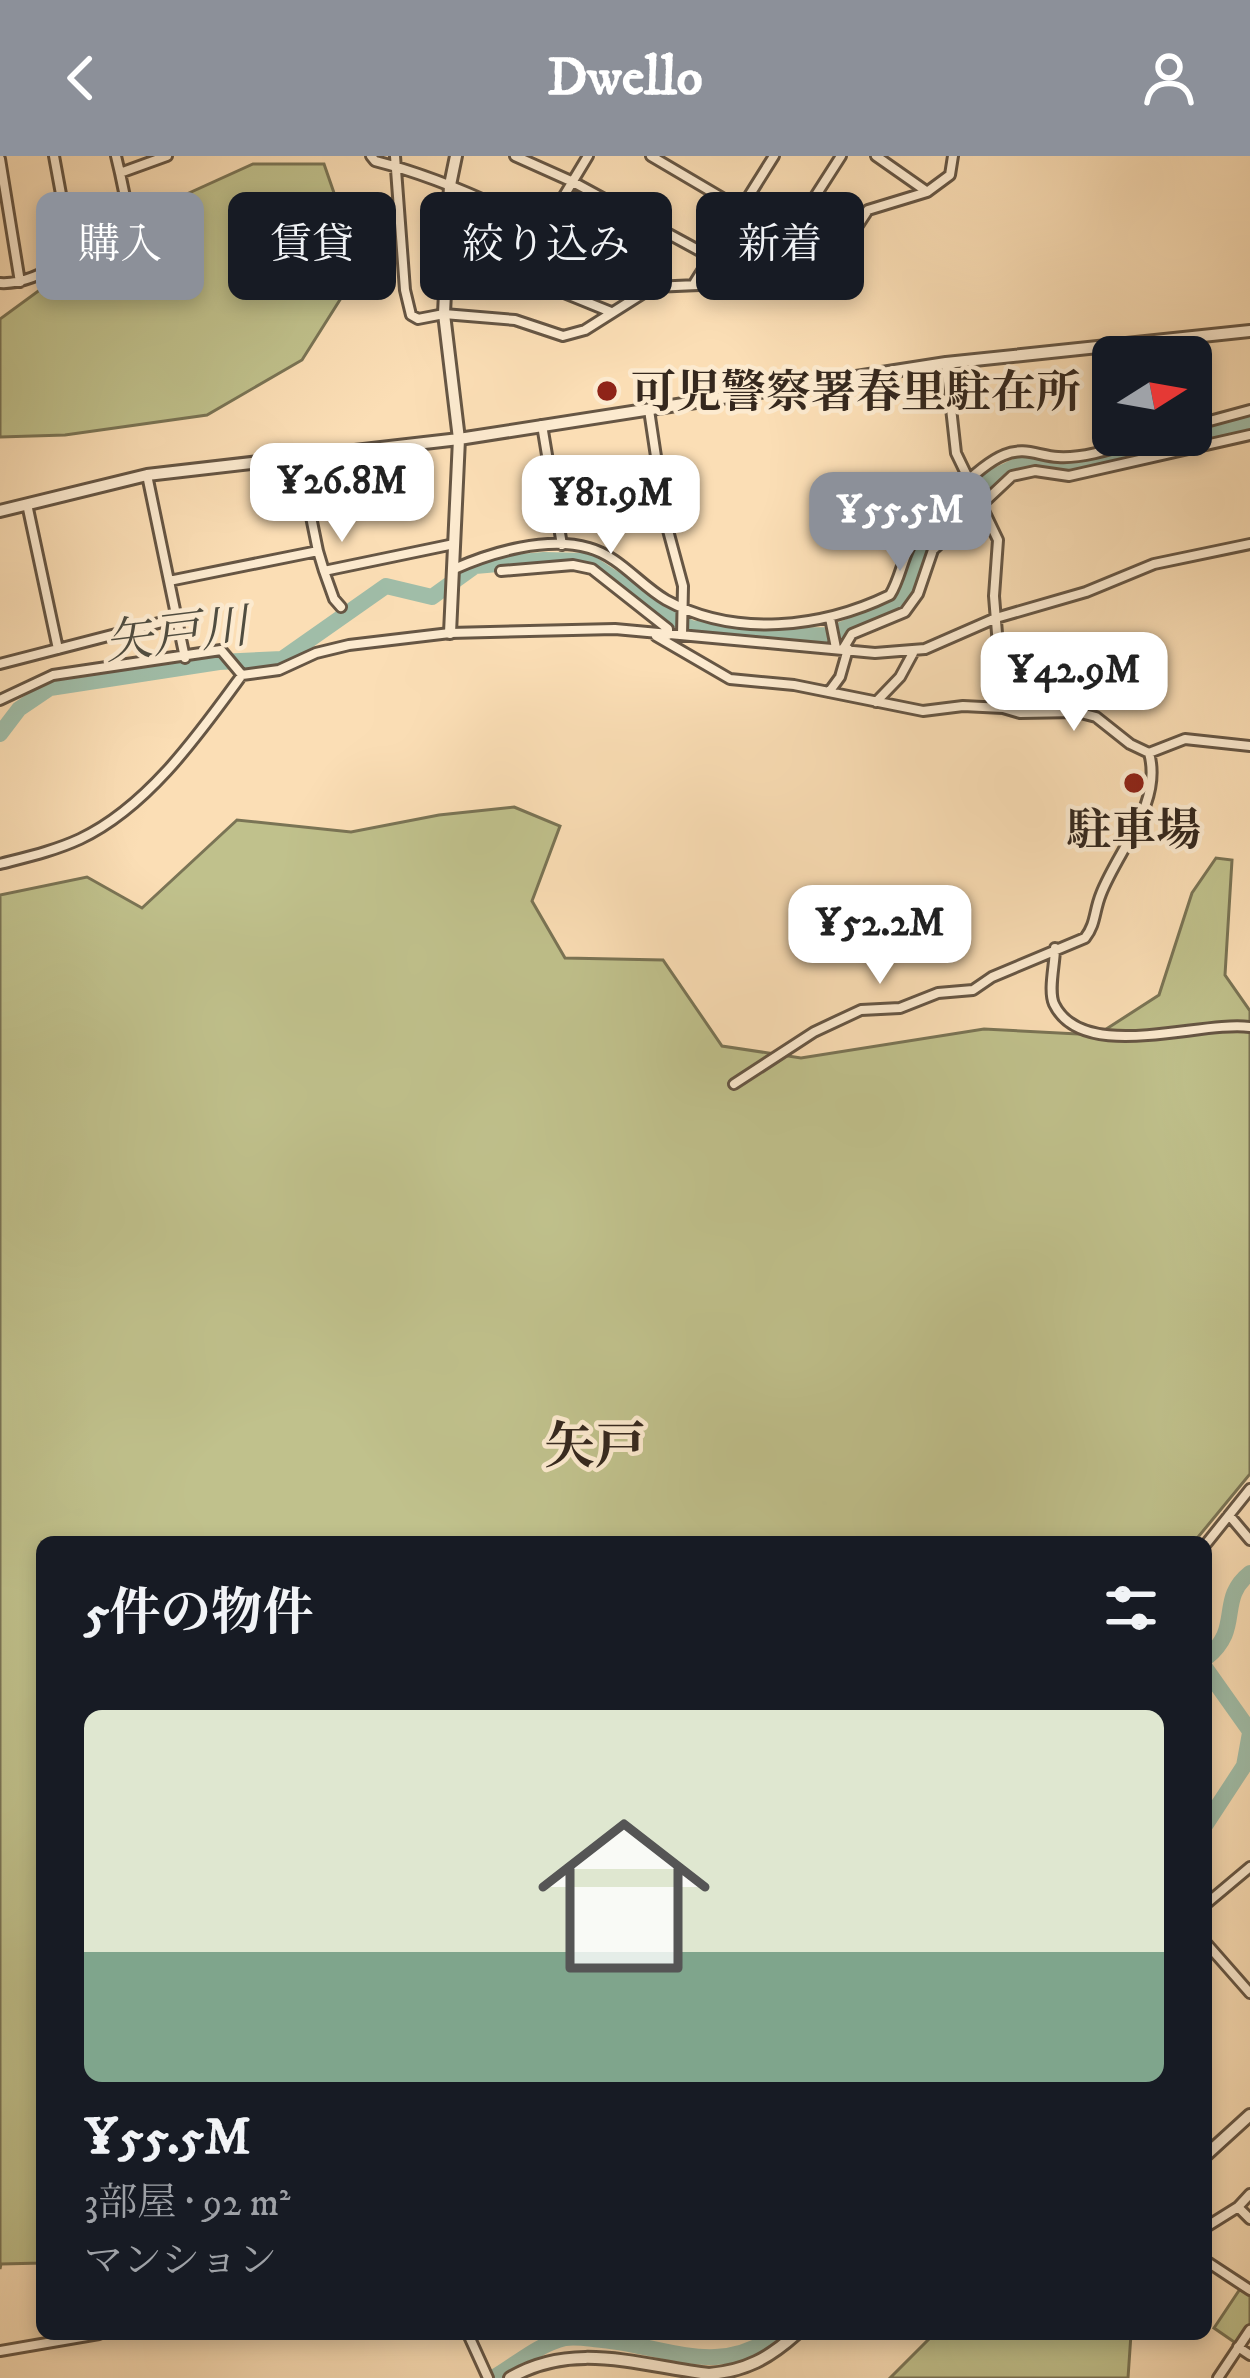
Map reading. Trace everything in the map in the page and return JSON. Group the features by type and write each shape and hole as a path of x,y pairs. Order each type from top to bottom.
{"street":[{"path":"54,156 61,192"},
{"path":"116,156 124,192"},
{"path":"120,173 167,156"},
{"path":"370,156 381,164 394,160 465,192"},
{"path":"450,192 456,156"},
{"path":"514,156 696,248"},
{"path":"567,192 589,156"},
{"path":"651,156 712,192"},
{"path":"818,192 841,156"},
{"path":"876,156 927,192"},
{"path":"864,216 868,210 927,192 950,175 953,156"},
{"path":"750,192 770,157"},
{"path":"0,159 20,282"},
{"path":"394,160 408,310 418,319 445,314 515,320 563,336 585,330 631,300"},
{"path":"0,283 20,282 36,273"},
{"path":"672,286 696,281"},
{"path":"446,300 459,439 450,633"},
{"path":"581,300 611,312"},
{"path":"0,511 147,475 459,439 946,363 1250,331"},
{"path":"946,363 956,453 998,540 993,575 1003,708"},
{"path":"649,410 666,523 683,586 682,635"},
{"path":"1212,420 1250,410"},
{"path":"542,425 562,545"},
{"path":"829,692 840,677 843,649 852,634 905,612 918,594 933,550 1012,476 1035,470 1069,476 1250,435"},
{"path":"452,569 488,553 562,545 603,553 670,602 712,619 774,624 830,619 890,595 920,531 1005,454 1025,450 1058,457 1092,452"},
{"path":"299,456 324,571 341,607"},
{"path":"147,475 185,658"},
{"path":"27,504 58,649"},
{"path":"324,571 454,544"},
{"path":"0,864 43,854 84,837 116,816 149,789 242,675 279,670 316,652 450,633 615,629 656,636 913,653 996,618 1086,592 1154,564 1250,544"},
{"path":"169,581 319,551"},
{"path":"501,571 573,565 592,569 668,629 668,635"},
{"path":"0,664 178,618"},
{"path":"830,619 843,649"},
{"path":"656,636 730,679 923,711 963,706 1020,713 1077,712 1096,717 1130,744 1150,753 1185,739 1250,746"},
{"path":"0,700 53,675 221,650 242,675"},
{"path":"875,704 900,677 913,653"},
{"path":"734,1084 814,1033 861,1010 900,1008 938,993 973,990 1054,948 1084,938 1094,926 1100,897 1147,801 1155,773 1150,753"},
{"path":"1054,948 1052,998 1056,1008 1075,1024 1120,1038 1226,1024 1250,1027"},
{"path":"1212,1536 1250,1489"},
{"path":"1229,1515 1249,1538"},
{"path":"1212,1899 1250,1867"},
{"path":"1212,1949 1250,1993"},
{"path":"1212,2150 1250,2115"},
{"path":"1212,2223 1250,2194"},
{"path":"1238,2207 1250,2219"},
{"path":"1212,2265 1250,2290"},
{"path":"1218,2378 1250,2330"},
{"path":"0,2351 64,2340"},
{"path":"471,2340 488,2378"},
{"path":"510,2378 527,2367 575,2356 725,2373 764,2360 789,2340"},
{"path":"1238,2348 1250,2356"}],"green space":[{"path":"253,164 324,164 334,192 228,192 228,300 340,300 302,360 207,415 65,435 0,437 0,319 36,293 36,300 204,300 204,192 191,192"},
{"path":"514,807 560,826 532,901 565,958 663,960 722,1046 801,1058 984,1029 1097,1035 1159,995 1192,893 1216,858 1232,860 1225,975 1250,1011 1250,1474 1199,1536 36,1536 36,2263 1,2264 0,2269 0,895 87,877 142,908 237,820 351,832"},
{"path":"1240,2289 1250,2296 1250,2325 1237,2344 1214,2328"},
{"path":"928,2340 1131,2340 1128,2378 890,2378"}],"waterway":[{"name":"矢戸川","path":"0,734 19,709 50,688 219,662 282,659 386,586 432,597 475,566 587,561 690,628 743,636 829,635 887,611 904,597 919,550 987,480 1019,465 1069,470 1250,420"},
{"path":"1212,1652 1224,1636 1234,1593 1250,1573"},
{"path":"1212,1677 1250,1731"},
{"path":"1212,1815 1244,1766 1250,1733"},
{"path":"493,2378 558,2340"},
{"path":"602,2340 714,2357 768,2340"}],"place":[{"name":"可児警察署春里駐在所","path":"607,391"},
{"name":"駐車場","path":"1134,783"}],"district":[{"name":"矢戸","path":"595,1445"}]}
